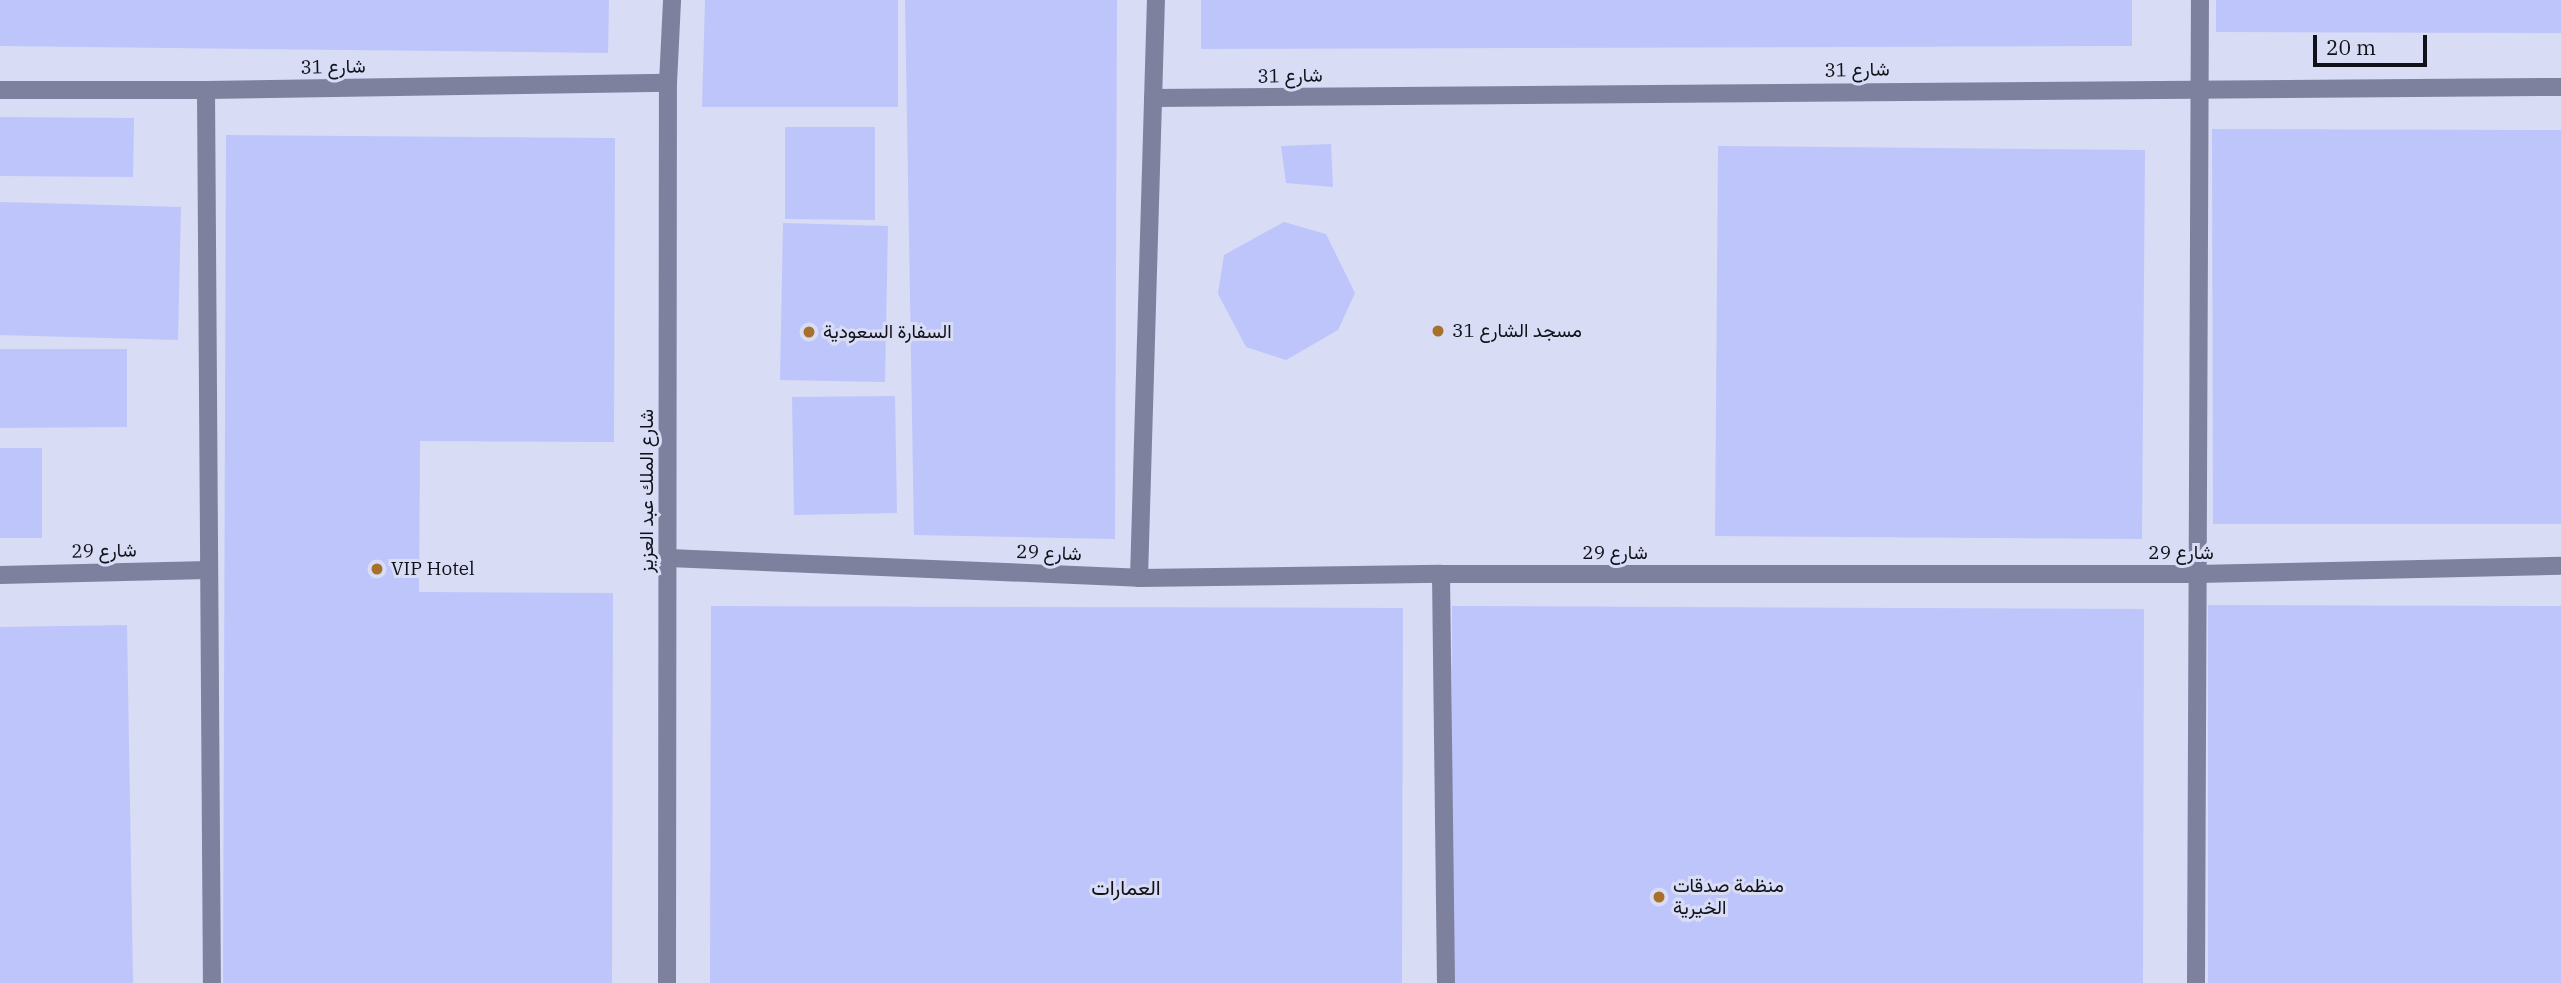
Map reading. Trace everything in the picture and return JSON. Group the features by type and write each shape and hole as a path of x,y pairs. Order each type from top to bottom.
{"street":[{"name":"شارع الملك عبد العزيز","path":"667,983 668,83 672,0"},
{"path":"1139,578 1156,0"},
{"path":"2196,983 2200,0"},
{"name":"شارع 31","path":"0,90 206,90 668,83"},
{"name":"شارع 31","path":"1153,98 2561,87"},
{"path":"206,90 212,983"},
{"name":"شارع 29","path":"669,558 1139,578 1441,574 2197,574 2561,566"},
{"name":"شارع 29","path":"0,575 208,570"},
{"path":"1441,574 1446,983"}],"building":[{"path":"0,0 609,0 608,53 0,46"},
{"path":"705,0 898,0 898,107 702,107"},
{"path":"905,0 1117,0 1115,539 914,535"},
{"path":"1201,0 2132,0 2132,46 1201,49"},
{"path":"2216,0 2561,0 2561,33 2216,32"},
{"path":"0,117 134,118 133,177 0,176"},
{"path":"785,127 875,127 875,220 785,219"},
{"path":"2212,129 2561,130 2561,524 2213,524"},
{"path":"226,135 615,138 614,442 420,441 419,592 613,593 612,983 223,983"},
{"path":"1331,144 1333,187 1286,183 1281,146"},
{"path":"1718,146 2145,150 2142,539 1715,536"},
{"path":"0,202 181,207 178,340 0,335"},
{"path":"1284,222 1326,234 1355,293 1338,330 1286,360 1246,347 1218,294 1224,255"},
{"path":"783,223 888,226 885,382 780,380"},
{"path":"0,349 127,349 127,427 0,428"},
{"path":"895,396 897,513 794,515 792,397"},
{"path":"0,448 42,448 42,538 0,538"},
{"path":"2208,605 2561,606 2561,983 2208,983"},
{"path":"711,606 1403,608 1402,983 710,983"},
{"path":"1452,606 2144,609 2143,983 1451,983"},
{"path":"127,625 133,983 0,983 0,627"}],"place":[{"name":"مسجد الشارع 31","path":"1438,331"},
{"name":"السفارة السعودية","path":"809,332"},
{"name":"VIP Hotel","path":"377,569"},
{"name":"منظمة صدقات الخيرية","path":"1659,897"}],"district":[{"name":"العمارات","path":"1126,887"}]}
